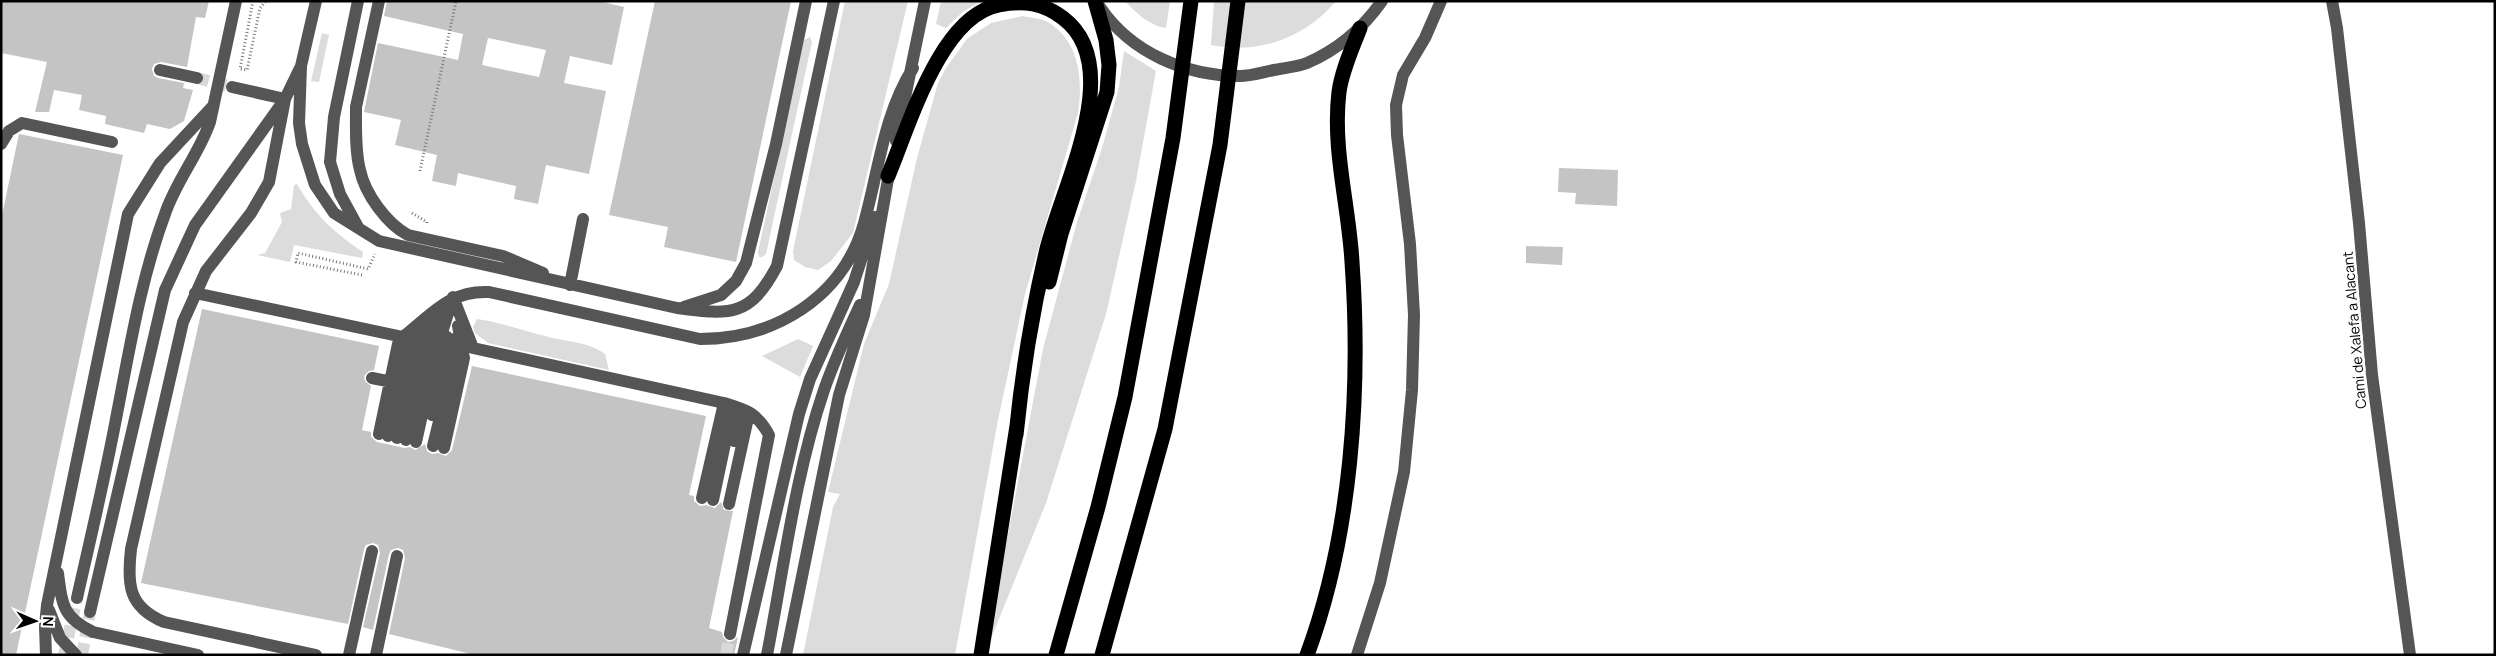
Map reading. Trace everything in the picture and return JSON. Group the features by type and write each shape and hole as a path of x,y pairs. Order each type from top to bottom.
{"highway":[{"path":"981,655 1016,436 1034,341 1059,243 1107,92 1109,65 1106,40 1095,1"},
{"path":"1056,655 1098,507 1124,397 1173,138 1192,1"},
{"path":"1102,655 1165,429 1220,146 1238,1"},
{"path":"888,176 946,42 978,13 996,5 1016,2 1036,4 1055,12 1074,26 1086,47 1092,80 1088,113 1046,250 1022,373 1016,436"},
{"path":"1307,655 1327,591 1344,504 1354,414 1356,362 1352,261 1337,130 1339,92 1346,62 1360,28"}],"street":[{"path":"77,598 115,425 135,320 165,213 186,169 205,137 236,1"},
{"path":"316,1 301,66 299,123 302,144 315,185 334,213 380,241 420,252 677,308 711,313 734,311 752,303 766,287 777,266 834,1"},
{"path":"358,1 334,117 330,162 340,194 361,231"},
{"path":"380,1 356,107 360,171 378,208 395,228 408,235 503,256 570,285"},
{"path":"677,308 721,295 736,281 746,263 776,144 795,24 806,1"},
{"path":"786,655 839,394 864,315 888,176 913,68 926,1"},
{"path":"1095,1 1108,20 1152,55 1179,68 1211,74 1242,76 1306,64 1340,44 1360,28 1382,1"},
{"path":"1358,655 1380,583 1404,472 1412,390 1414,314 1411,261 1397,135 1396,105 1403,75 1425,38 1441,1"},
{"name":"Camí de Xalefa a Alacant","path":"2332,1 2337,28 2359,223 2372,375 2410,655"},
{"path":"90,612 165,290 195,225 285,99 301,66"},
{"path":"411,441 423,388 398,344 403,337 453,297 471,291 489,292 700,339 728,339 775,325 796,314 810,303 841,270 853,250 864,224 890,114 900,90 913,68"},
{"path":"160,70 197,78"},
{"path":"232,87 285,99"},
{"path":"285,99 269,182 261,198 218,252 195,293 183,322 131,549 128,570 131,588 138,606 150,616 164,622 316,655"},
{"path":"46,655 45,626 47,605 128,214 160,163 213,106"},
{"path":"1,144 9,131 22,123 112,142"},
{"path":"743,655 786,466 810,379 854,282 888,176"},
{"path":"570,285 583,219"},
{"path":"766,655 802,473 813,429 824,390 871,280"},
{"path":"195,293 403,337"},
{"path":"411,441 423,388 453,297"},
{"path":"411,441 423,388 416,347 453,297"},
{"path":"411,441 423,388 464,358 453,297"},
{"path":"453,297 473,348 737,407 763,423 769,435 730,634"},
{"path":"372,378 423,388"},
{"path":"737,407 716,501 737,407"},
{"path":"349,655 376,551 356,655"},
{"path":"376,655 400,556 384,655"},
{"path":"56,564 64,609 80,626 94,632 198,655"},
{"path":"47,605 60,638 76,655"}],"path":[{"path":"253,1 240,69 247,70 260,8 266,1"},
{"path":"420,172 456,1"},
{"path":"412,213 427,222 426,224"},
{"path":"362,275 296,262 298,253 368,268 376,254"}],"shaded area":[{"path":"845,1 908,1 853,233 831,261 818,270 805,267 794,260 793,251"},
{"path":"941,1 982,1 964,11 946,28 936,24"},
{"path":"1125,1 1170,1 1166,28 1154,24 1138,14"},
{"path":"1214,1 1336,1 1324,14 1295,34 1280,41 1246,48 1211,45"},
{"path":"1023,16 1046,21 1059,31 1073,51 1079,75 1078,113 1025,294 998,420 955,655 803,655 833,507 840,494 828,492 864,344 889,284 917,158 938,83 946,68 967,39 991,23"},
{"path":"322,33 329,35 319,82 311,81"},
{"path":"810,37 812,42 766,254 759,257 758,252 804,40"},
{"path":"1124,51 1156,71 1136,181 1106,314 1046,503 986,651 1043,349 1077,222 1102,148 1119,87"},
{"path":"297,184 318,214 363,252 362,258 294,245 290,262 257,255 265,253 282,222 280,213 291,209 294,185"},
{"path":"477,319 591,347 605,354 609,370 488,343 475,333 473,327"},
{"path":"798,339 813,346 800,377 762,356"}],"building":[{"path":"1,1 209,1 205,18 196,17 187,67 161,62 154,64 152,69 154,76 184,83 183,88 193,90 184,121 170,129 147,124 144,133 105,124 106,116 79,110 82,95 54,90 49,112 35,112 47,62 1,53"},
{"path":"387,1 598,1 624,7 612,65 570,56 564,83 606,91 589,174 546,165 538,204 514,199 516,186 458,173 456,186 432,181 437,155 395,145 401,120 364,112 378,43 458,60 463,34 384,16","holes":["488,38 546,50 539,77 482,65"]},
{"path":"655,1 791,1 736,262 664,247 668,227 609,215"},
{"path":"19,134 123,155 16,655 1,655 1,220"},
{"path":"1559,168 1618,170 1617,206 1575,204 1576,193 1558,192"},
{"path":"1526,246 1563,247 1562,265 1526,263"},
{"path":"202,309 379,346 374,370 369,371 364,376 365,381 371,386 362,430 371,432 371,437 377,442 405,448 410,447 415,450 425,444 427,451 432,454 438,453 446,456 452,450 472,366 706,416 689,495 694,496 694,501 700,506 706,505 715,508 721,502 724,510 733,511 709,628 722,632 723,637 728,642 738,637 734,655 475,655 389,634 405,558 403,550 398,548 391,550 389,554 373,630 363,627 380,553 378,545 373,543 366,545 364,549 348,624 141,583"}],"tunnel":[{"path":"197,78 232,87"},
{"path":"64,655 77,598"},
{"path":"82,655 90,612"},
{"path":"726,655 730,634"}]}
